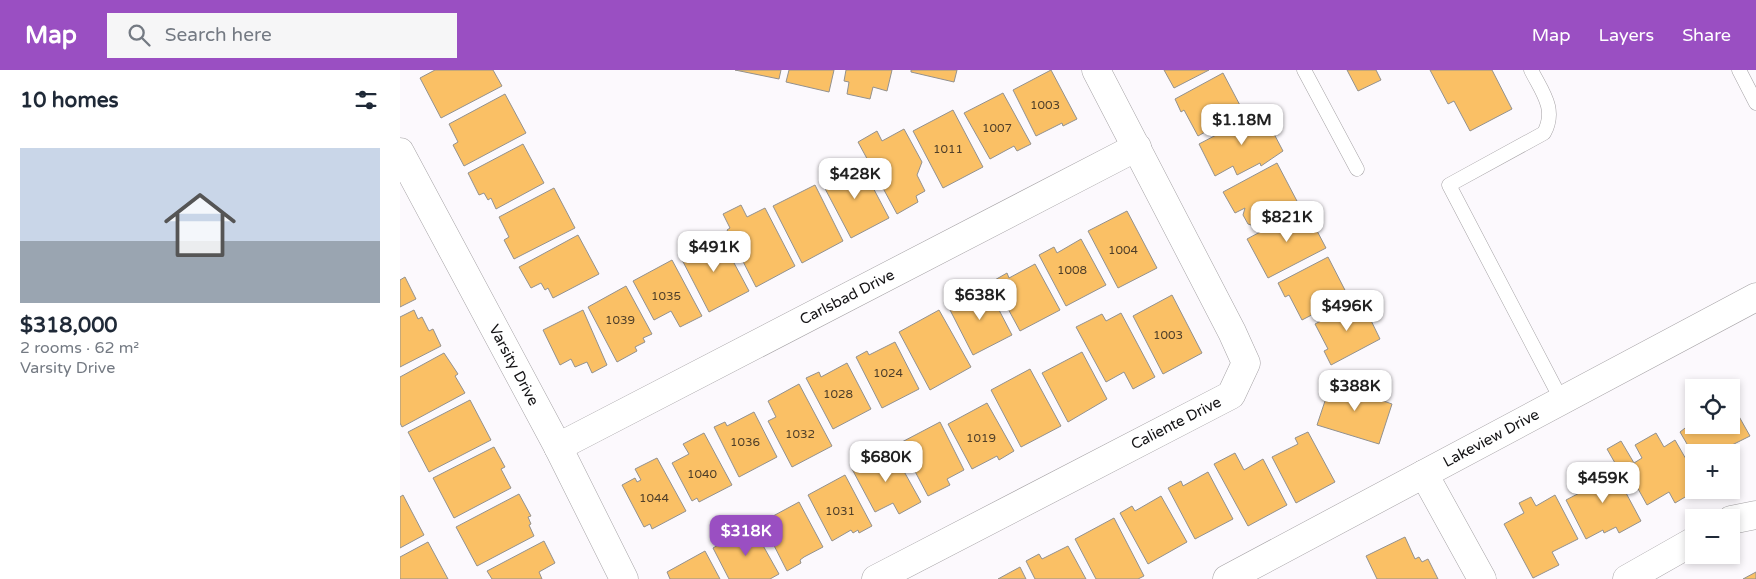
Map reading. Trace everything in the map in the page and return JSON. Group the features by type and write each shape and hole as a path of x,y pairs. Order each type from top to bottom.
{"street":[{"path":"1096,70 1137,147"},
{"name":"Carlsbad Drive","path":"558,447 1137,147"},
{"name":"Caliente Drive","path":"876,579 1231,395 1246,363 1137,147"},
{"name":"Varsity Drive","path":"400,152 558,447 624,579"},
{"name":"Lakeview Drive","path":"1227,579 1756,297"},
{"path":"1424,474 1482,579"},
{"path":"1740,518 1756,515"},
{"path":"1627,579 1685,546"}],"lane":[{"path":"1304,70 1357,169"},
{"path":"1531,70 1551,108 1549,124 1544,133 1449,185 1562,401"},
{"path":"1739,70 1756,103"}],"building":[{"path":"435,70 493,70 502,86 441,118 420,78"},
{"path":"735,70 781,70 779,79"},
{"path":"789,70 834,70 829,92 786,82"},
{"path":"846,70 892,70 887,91 873,87 870,99 847,94 849,82 844,81"},
{"path":"911,70 957,70 954,82 911,72"},
{"path":"1051,70 1077,119 1063,126 1062,123 1036,136 1013,90"},
{"path":"1164,70 1209,70 1174,88"},
{"path":"1347,70 1376,70 1381,80 1358,91"},
{"path":"1430,70 1492,70 1512,109 1470,131 1454,101 1448,104"},
{"path":"1223,73 1243,111 1198,136 1184,110 1181,112 1175,99"},
{"path":"1003,93 1031,144 1017,151 1014,146 990,159 964,113"},
{"path":"505,94 526,133 464,166 453,145 458,142 449,124"},
{"path":"953,110 983,167 943,188 913,131"},
{"path":"1262,111 1283,151 1261,166 1260,163 1237,175 1233,166 1215,176 1199,144"},
{"path":"904,129 922,162 917,175 925,191 916,196 918,202 897,214 858,142 877,131 882,141"},
{"path":"523,144 544,183 496,209 491,198 488,200 484,193 479,195 468,173"},
{"path":"859,161 889,218 851,238 821,181"},
{"path":"1277,163 1298,203 1254,226 1248,224 1243,215 1245,208 1235,213 1223,192"},
{"path":"815,185 843,241 802,263 773,206"},
{"path":"554,188 575,228 514,259 504,240 509,237 499,217"},
{"path":"741,205 747,217 765,208 795,266 756,287 727,230 730,228 723,214"},
{"path":"1305,208 1326,248 1268,278 1247,239"},
{"path":"1127,211 1157,268 1118,288 1088,231"},
{"path":"718,233 749,291 709,312 679,254"},
{"path":"578,235 599,274 553,298 548,288 545,290 541,283 531,288 519,267"},
{"path":"1081,239 1106,285 1066,306 1039,255 1054,247 1057,253"},
{"path":"1328,257 1348,296 1302,320 1289,295 1285,297 1278,283"},
{"path":"672,260 702,316 680,327 671,311 654,320 633,281"},
{"path":"1035,264 1060,310 1020,331 993,281 1007,273 1009,278"},
{"path":"405,277 416,299 400,307 400,280"},
{"path":"986,285 1012,335 973,355 949,308 974,296 972,292"},
{"path":"626,286 652,334 643,338 645,342 635,347 637,351 617,362 588,307"},
{"path":"1172,295 1202,353 1163,374 1133,316"},
{"path":"1361,300 1380,339 1331,365 1324,351 1328,349 1315,324"},
{"path":"414,310 418,319 422,317 429,331 433,329 441,346 400,367 400,317"},
{"path":"583,310 607,365 592,373 587,362 575,367 571,359 560,365 543,330"},
{"path":"939,310 971,367 930,390 899,332"},
{"path":"1121,313 1155,377 1133,389 1124,372 1106,382 1076,327 1102,314 1106,321"},
{"path":"895,342 919,389 882,408 856,357 867,351 869,355"},
{"path":"1082,352 1107,399 1068,422 1042,373"},
{"path":"444,353 458,374 455,376 465,393 402,427 400,423 400,377"},
{"path":"847,363 871,409 833,429 806,378 819,372 821,377"},
{"path":"1030,369 1061,426 1021,447 991,390"},
{"path":"1332,380 1380,395 1378,399 1392,404 1379,444 1317,425"},
{"path":"799,384 832,446 792,467 768,421 776,417 768,401"},
{"path":"470,400 491,440 429,472 408,432"},
{"path":"987,403 1014,451 999,460 997,456 972,469 948,424"},
{"path":"754,412 777,457 739,477 714,427 725,422 727,426"},
{"path":"1740,418 1750,436 1734,444 1687,444 1680,432 1685,428 1685,434 1740,434"},
{"path":"940,422 964,470 947,479 950,485 928,496 900,443"},
{"path":"1308,432 1335,482 1296,503 1272,457 1298,444 1295,438"},
{"path":"704,433 732,485 699,502 697,498 692,501 672,463 689,454 683,444"},
{"path":"1656,433 1664,447 1675,440 1685,457 1685,497 1675,503 1669,492 1647,505 1626,467 1619,470 1607,449 1621,441 1634,463 1642,458 1635,445"},
{"path":"494,447 505,467 501,469 511,488 454,518 433,478"},
{"path":"891,448 921,502 899,514 893,503 875,512 852,469"},
{"path":"1235,453 1244,470 1263,459 1287,505 1248,526 1214,464"},
{"path":"657,458 686,511 652,529 650,524 644,527 622,485 635,478 637,482 641,480 635,469"},
{"path":"1610,463 1641,521 1619,533 1616,527 1604,533 1603,530 1586,539 1566,500 1587,489 1582,479"},
{"path":"1208,472 1233,519 1195,539 1168,488 1181,481 1183,486"},
{"path":"845,475 872,526 859,533 858,530 853,533 851,530 832,541 808,495"},
{"path":"519,494 531,516 528,517 531,524 529,525 534,536 477,566 456,527"},
{"path":"403,495 424,535 400,548 400,497"},
{"path":"1555,495 1578,539 1552,552 1559,565 1533,578 1504,524 1524,513 1519,503 1531,497 1536,506"},
{"path":"1161,496 1187,542 1148,564 1120,513 1132,506 1135,511"},
{"path":"799,502 823,547 804,557 800,560 801,563 787,571 762,522"},
{"path":"1114,518 1144,576 1138,579 1096,579 1075,539"},
{"path":"752,526 779,574 770,579 729,579 713,548"},
{"path":"1405,537 1415,559 1419,557 1422,562 1428,559 1438,579 1377,579 1366,556"},
{"path":"544,541 555,563 539,572 542,579 492,579 487,571"},
{"path":"428,542 448,579 400,579 400,557"},
{"path":"1068,546 1086,579 1035,579 1026,561 1039,554 1042,559"},
{"path":"705,551 720,579 670,579 667,572"},
{"path":"1020,567 1026,579 998,579"},
{"path":"1756,572 1756,579 1743,579"}]}
